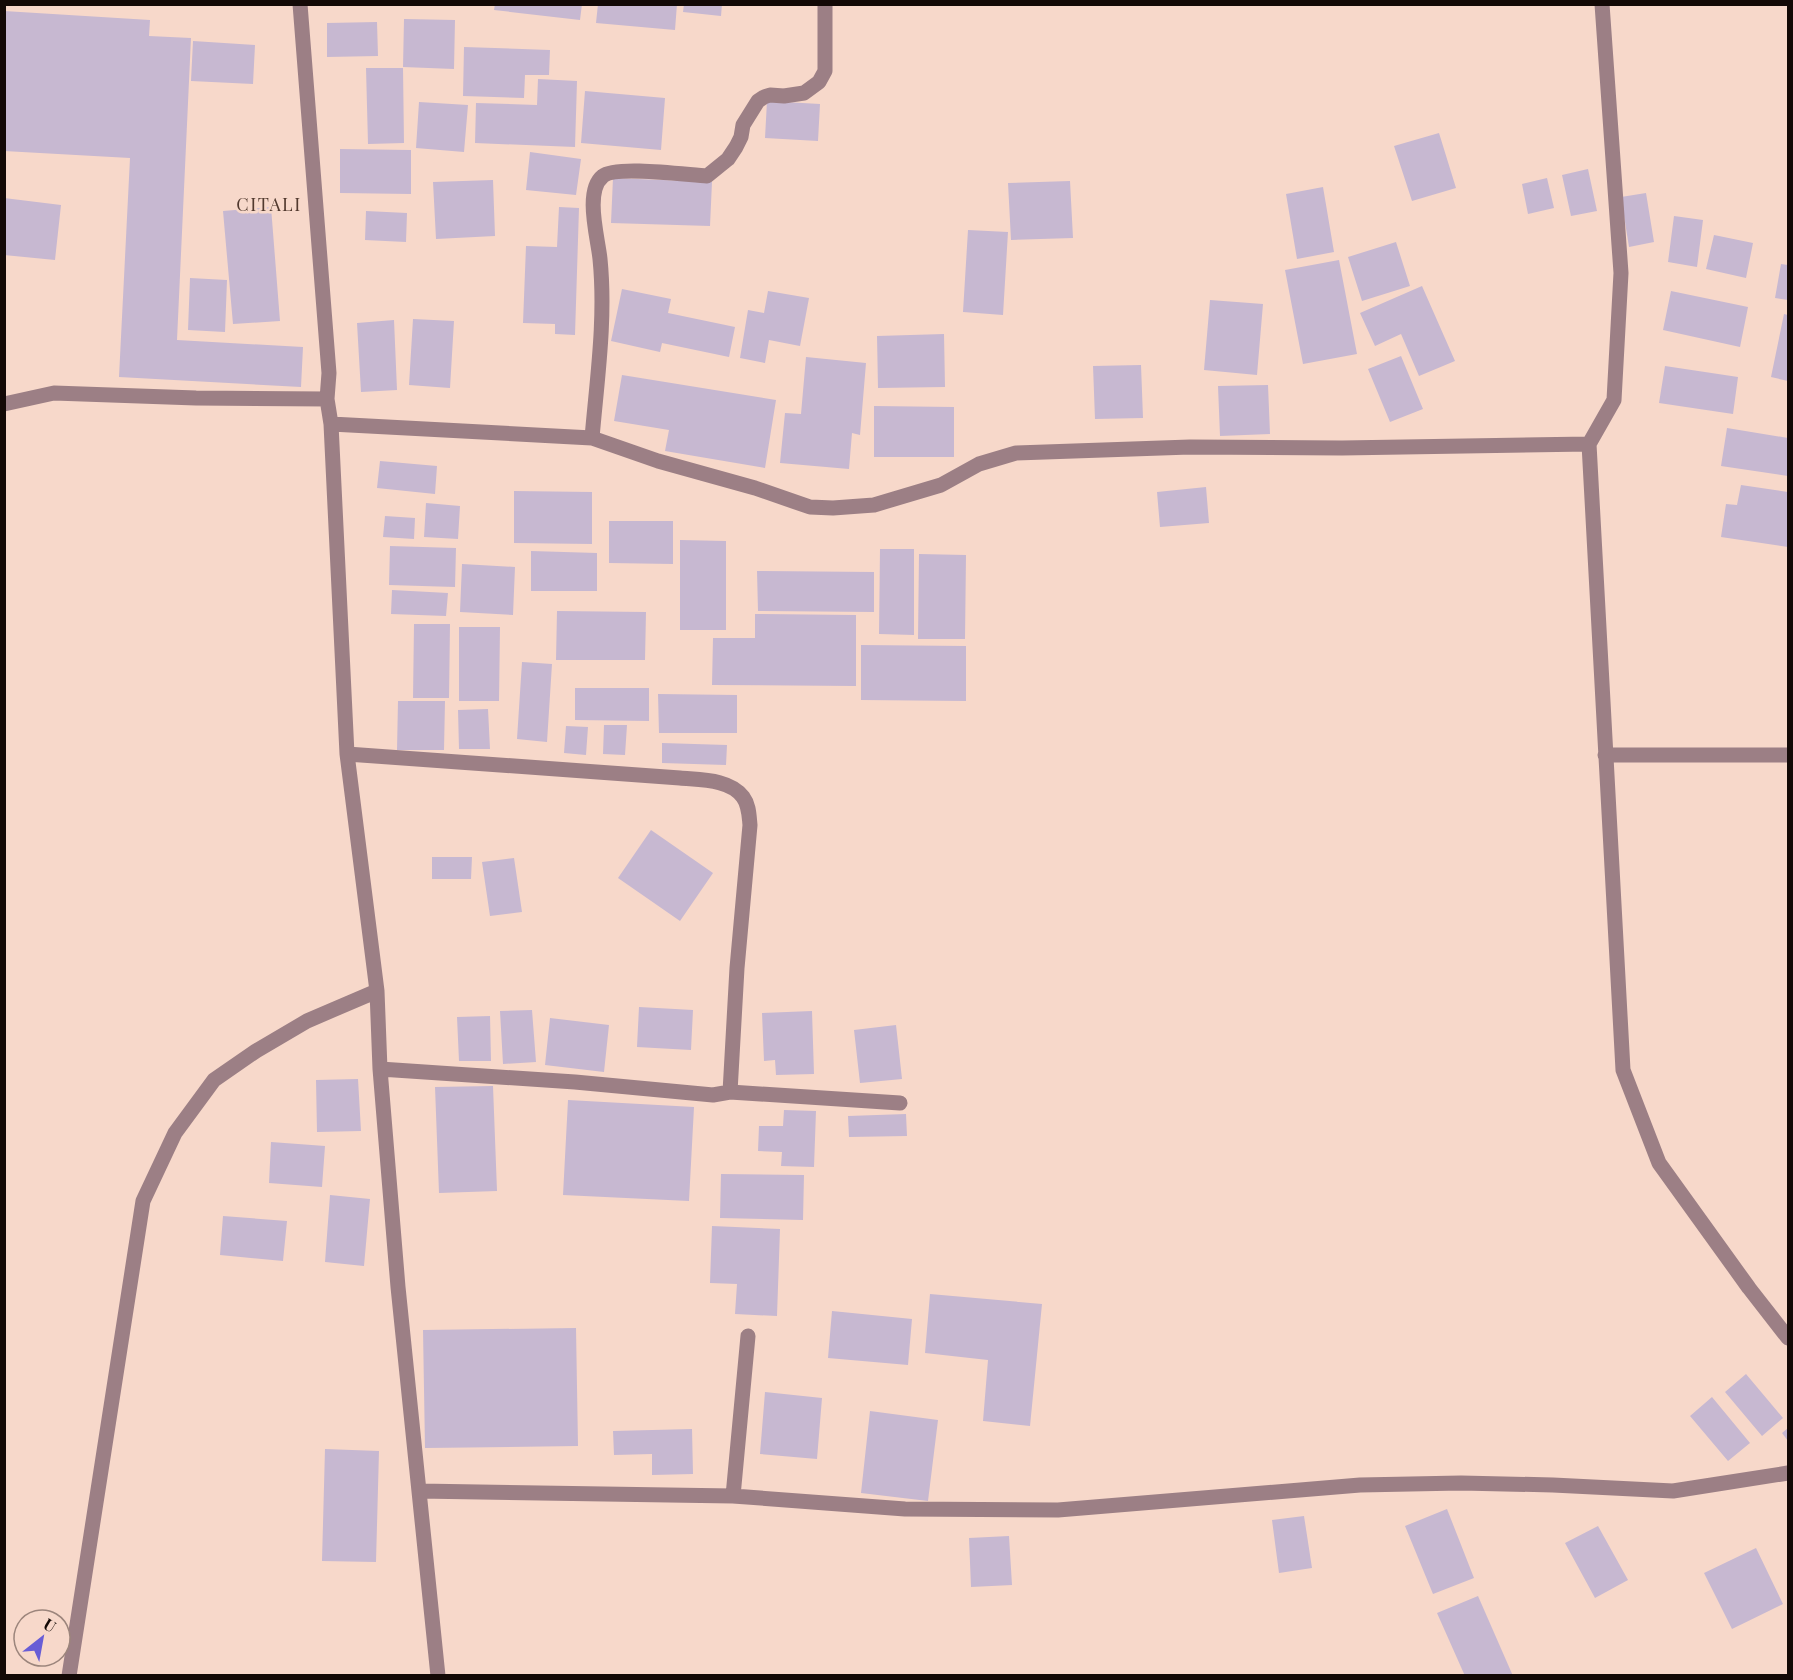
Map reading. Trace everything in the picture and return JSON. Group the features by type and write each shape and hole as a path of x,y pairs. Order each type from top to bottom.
{"street":[{"path":"300,4 329,373 327,399 331,424 347,754 377,991 380,1069 398,1287 438,1676"},
{"path":"592,438 603,304 598,237 592,213 595,189 600,179 605,174 629,171 707,176 717,169 736,147 743,125 758,101 770,95 804,93 819,82 825,71 825,4"},
{"path":"1602,4 1621,273 1614,400 1589,444 1623,1070 1659,1163 1788,1338"},
{"path":"4,404 54,393 196,398 327,399"},
{"path":"331,424 592,438 658,461 755,488 810,507 833,508 874,505 941,485 979,464 1016,453 1190,447 1342,448 1589,444"},
{"path":"347,754 719,782 743,796 748,808 750,825 737,968 730,1092"},
{"path":"1605,755 1788,755"},
{"path":"69,1676 143,1201 175,1133 214,1080 256,1051 307,1022 377,991"},
{"path":"380,1069 575,1082 713,1095 730,1092 900,1103"},
{"path":"733,1496 748,1336"},
{"path":"419,1491 733,1496 905,1509 1058,1510 1360,1485 1553,1485 1673,1491 1788,1473"}],"building":[{"path":"495,4 582,4 580,20 494,10"},
{"path":"598,4 677,4 675,30 596,23"},
{"path":"684,4 722,4 721,16 683,12"},
{"path":"4,11 150,20 149,36 191,38 177,340 303,347 301,387 119,377 130,158 4,151"},
{"path":"404,19 455,20 454,69 403,67"},
{"path":"377,22 378,56 327,57 327,23"},
{"path":"193,41 255,45 253,84 191,81"},
{"path":"464,47 550,50 549,75 525,75 524,98 463,96"},
{"path":"366,68 403,68 404,143 368,144"},
{"path":"538,79 577,81 575,147 475,143 476,103 537,105"},
{"path":"585,91 665,98 661,150 581,143"},
{"path":"767,101 820,104 818,141 765,138"},
{"path":"419,102 468,105 464,152 416,148"},
{"path":"1439,133 1456,188 1412,201 1394,146"},
{"path":"340,149 411,150 411,194 340,193"},
{"path":"530,152 581,159 576,195 526,190"},
{"path":"1588,169 1597,211 1571,216 1562,175"},
{"path":"613,178 712,182 710,226 611,223"},
{"path":"1547,178 1554,208 1528,214 1522,184"},
{"path":"493,180 495,236 436,239 433,182"},
{"path":"1070,181 1073,238 1011,240 1008,183"},
{"path":"1323,187 1334,252 1297,259 1286,194"},
{"path":"1646,193 1654,242 1629,247 1621,197"},
{"path":"4,198 61,205 55,260 4,255"},
{"path":"271,207 280,321 233,324 223,211"},
{"path":"559,207 579,208 575,335 555,334 555,324 523,323 526,246 557,247"},
{"path":"366,211 407,213 406,242 365,240"},
{"path":"1674,216 1703,220 1697,267 1668,262"},
{"path":"968,230 1008,232 1003,315 963,312"},
{"path":"1714,235 1753,243 1746,278 1706,269"},
{"path":"1396,242 1410,286 1362,301 1348,257"},
{"path":"1339,260 1357,354 1303,364 1285,270"},
{"path":"1781,264 1788,265 1788,300 1775,298"},
{"path":"190,278 227,280 225,332 188,330"},
{"path":"1422,286 1455,361 1419,376 1401,334 1375,346 1360,313"},
{"path":"622,289 671,299 668,313 735,327 729,357 662,343 660,352 611,341"},
{"path":"768,291 809,298 800,346 769,340 765,363 740,358 748,310 764,313"},
{"path":"1671,291 1748,307 1740,347 1663,330"},
{"path":"1210,300 1263,304 1257,375 1204,370"},
{"path":"1784,314 1788,315 1788,381 1771,377"},
{"path":"413,319 454,321 450,388 409,385"},
{"path":"394,320 397,390 361,392 357,323"},
{"path":"944,334 945,387 878,388 877,336"},
{"path":"1401,356 1423,409 1390,422 1368,369"},
{"path":"806,357 866,363 860,435 852,433 849,469 780,463 785,413 801,414"},
{"path":"1141,365 1143,418 1095,419 1093,366"},
{"path":"1665,366 1738,377 1733,414 1659,403"},
{"path":"622,375 776,400 765,468 665,451 669,430 614,421"},
{"path":"1268,385 1270,434 1220,436 1218,386"},
{"path":"874,406 954,407 954,457 874,457"},
{"path":"1727,428 1788,438 1788,476 1721,466"},
{"path":"380,461 437,466 435,494 377,488"},
{"path":"1741,485 1788,492 1788,547 1721,537 1726,504 1737,505"},
{"path":"1206,487 1209,523 1160,527 1157,492"},
{"path":"514,491 592,492 592,544 514,543"},
{"path":"426,503 460,506 458,539 424,537"},
{"path":"385,516 415,518 414,539 383,537"},
{"path":"609,521 673,521 673,564 609,563"},
{"path":"680,540 726,541 726,630 680,630"},
{"path":"390,546 456,548 455,587 389,585"},
{"path":"880,549 914,549 914,635 879,634"},
{"path":"531,551 597,553 597,591 531,591"},
{"path":"919,554 966,555 965,639 918,639"},
{"path":"462,564 515,567 513,615 460,612"},
{"path":"757,571 874,572 874,612 758,611"},
{"path":"392,590 448,593 446,616 391,614"},
{"path":"557,611 646,612 645,660 556,660"},
{"path":"755,614 856,615 856,686 712,685 713,638 755,638"},
{"path":"414,624 450,624 449,698 413,698"},
{"path":"459,627 500,627 499,701 459,701"},
{"path":"861,645 966,646 966,701 861,700"},
{"path":"522,662 552,664 547,742 517,739"},
{"path":"575,688 649,688 649,721 575,720"},
{"path":"658,694 737,695 737,733 659,733"},
{"path":"398,701 445,701 444,750 397,750"},
{"path":"488,709 490,749 459,749 458,710"},
{"path":"604,725 627,725 625,755 603,754"},
{"path":"566,726 588,727 586,755 564,753"},
{"path":"662,743 727,745 726,765 662,763"},
{"path":"651,830 713,873 680,921 618,878"},
{"path":"432,857 472,857 471,879 432,879"},
{"path":"514,858 522,912 490,916 482,862"},
{"path":"639,1007 693,1010 691,1050 637,1047"},
{"path":"532,1010 536,1062 503,1064 500,1011"},
{"path":"812,1011 814,1074 776,1075 775,1060 764,1061 762,1013"},
{"path":"490,1016 491,1061 459,1061 457,1017"},
{"path":"550,1018 609,1025 604,1072 545,1065"},
{"path":"896,1025 902,1079 860,1083 854,1030"},
{"path":"358,1079 361,1131 317,1132 316,1080"},
{"path":"493,1086 497,1191 439,1193 435,1087"},
{"path":"568,1100 694,1107 689,1201 563,1195"},
{"path":"784,1110 816,1111 814,1167 781,1166 782,1152 758,1151 759,1126 783,1126"},
{"path":"906,1114 907,1136 849,1137 848,1116"},
{"path":"271,1142 325,1146 322,1187 269,1183"},
{"path":"721,1174 804,1175 803,1220 720,1218"},
{"path":"330,1195 370,1199 364,1266 325,1262"},
{"path":"223,1216 287,1221 283,1261 220,1255"},
{"path":"712,1226 780,1229 777,1316 735,1314 737,1284 710,1283"},
{"path":"930,1294 1042,1304 1030,1426 983,1421 988,1360 925,1353"},
{"path":"832,1311 912,1319 908,1365 828,1358"},
{"path":"576,1328 578,1446 425,1448 423,1330"},
{"path":"1746,1374 1783,1418 1762,1436 1725,1392"},
{"path":"765,1392 822,1398 817,1459 760,1454"},
{"path":"1712,1397 1750,1443 1728,1461 1690,1416"},
{"path":"870,1411 938,1420 928,1501 861,1493"},
{"path":"1788,1428 1788,1441 1782,1433"},
{"path":"692,1429 693,1474 652,1475 652,1454 614,1455 613,1431"},
{"path":"325,1449 379,1451 376,1562 322,1561"},
{"path":"1447,1509 1474,1578 1433,1594 1405,1526"},
{"path":"1304,1516 1312,1568 1279,1573 1272,1520"},
{"path":"1598,1526 1628,1580 1595,1598 1565,1543"},
{"path":"1009,1536 1012,1585 971,1587 969,1538"},
{"path":"1756,1548 1783,1604 1732,1629 1704,1573"},
{"path":"1478,1596 1513,1676 1465,1676 1437,1613"}],"district":[{"name":"CITALI","path":"269,204"}]}
